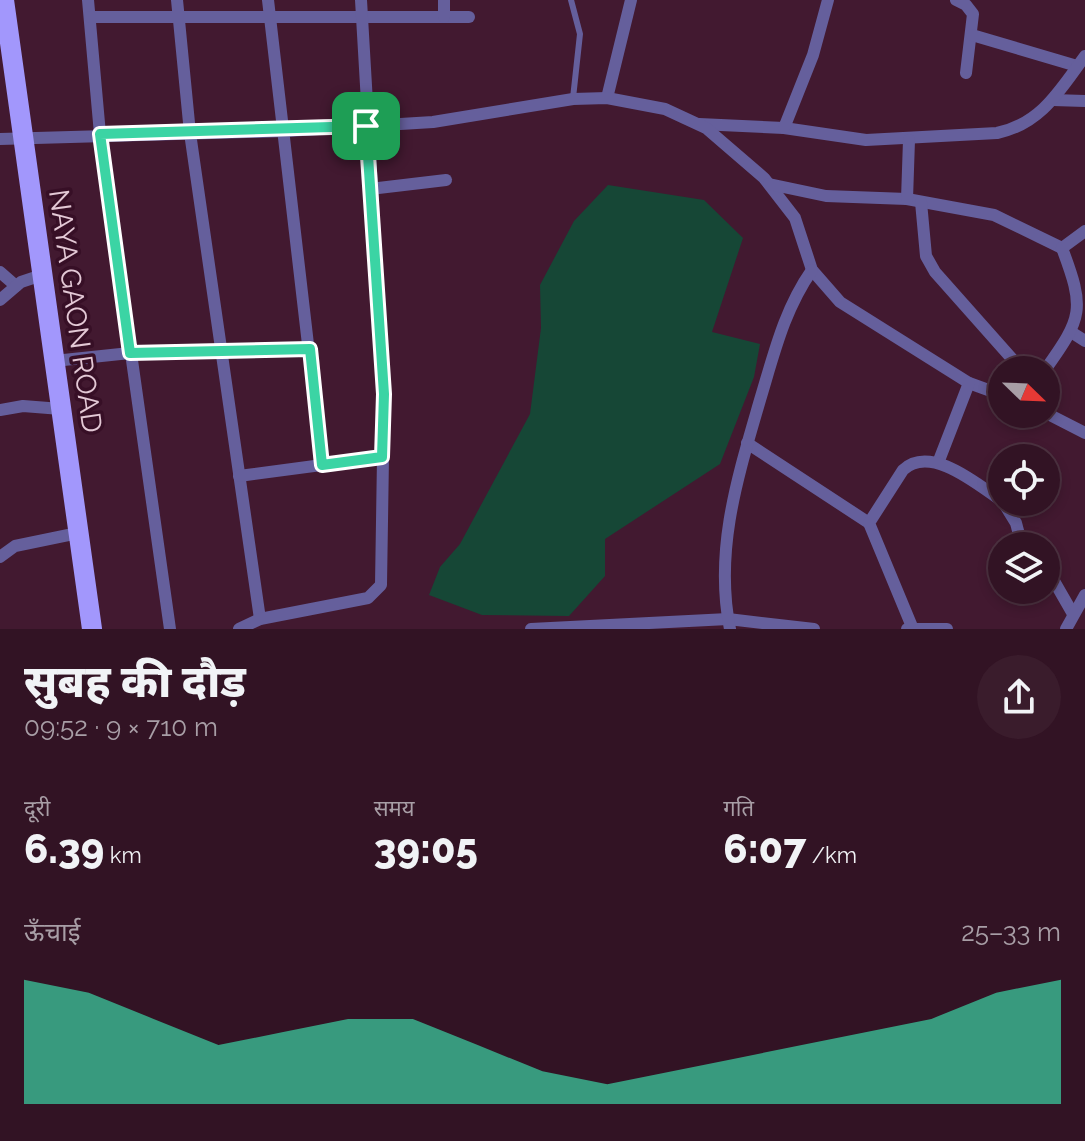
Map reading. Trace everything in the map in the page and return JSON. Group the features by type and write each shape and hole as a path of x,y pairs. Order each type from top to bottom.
{"main road":[{"name":"NAYA GAON ROAD","path":"3,11 5,44 23,137 92,629"}],"street":[{"path":"88,0 100,134 170,629"},
{"path":"177,0 190,133 260,619"},
{"path":"268,0 286,131 322,465"},
{"path":"239,629 260,619 278,623 368,598 378,591 382,579 384,394 361,0"},
{"path":"444,0 444,17"},
{"path":"607,98 631,0"},
{"path":"784,128 813,55 828,0"},
{"path":"956,0 971,9 972,35 966,73"},
{"path":"90,17 469,17"},
{"path":"698,124 784,128 866,140 909,140 1008,131 1028,123 1053,100 1081,61 972,35"},
{"path":"0,139 286,131 433,122 573,99 607,98 665,109 698,124 769,184 795,218 812,270 840,302 969,383 988,390"},
{"path":"1053,100 1085,101"},
{"path":"907,199 909,140"},
{"path":"370,189 446,180"},
{"path":"769,184 826,196 907,199 994,215 1062,248 1079,301 1071,332 1055,356"},
{"path":"921,202 926,256 935,272 1010,356"},
{"path":"1062,248 1085,231"},
{"path":"729,624 725,535 747,443 786,312 812,270"},
{"path":"0,272 16,286"},
{"path":"0,300 16,286 42,275"},
{"path":"1071,332 1085,341"},
{"path":"54,361 130,353 310,349"},
{"path":"938,463 969,383"},
{"path":"0,410 23,406 61,409"},
{"path":"1060,419 1083,428"},
{"path":"747,443 869,523 911,629 947,629"},
{"path":"239,476 382,457"},
{"path":"869,523 910,463 927,460 938,463 988,493"},
{"path":"0,557 15,546 78,533"},
{"path":"1060,591 1073,614"},
{"path":"1066,629 1085,595"},
{"path":"531,629 729,624 814,629"}],"lane":[{"path":"571,0 580,34 573,99"}],"shaded area":[{"path":"608,185 704,200 743,238 712,332 760,344 754,377 720,464 605,539 605,576 569,616 482,615 429,595 440,567 460,544 530,414 541,328 540,285 574,221"}],"route":[{"path":"366,126 384,394 382,457 322,465 310,349 130,353 100,134 286,131 366,126"}]}
